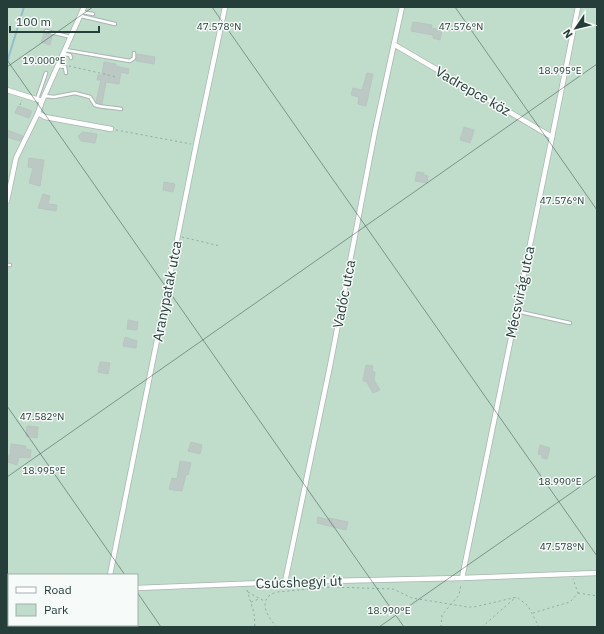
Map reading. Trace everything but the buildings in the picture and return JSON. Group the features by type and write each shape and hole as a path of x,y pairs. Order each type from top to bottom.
{"street":[{"path":"7,201 9,182 16,158 38,113 39,100 44,96 84,7"},
{"name":"Aranypatak utca","path":"110,574 225,7"},
{"name":"Vadóc utca","path":"285,582 330,366 375,131 402,7"},
{"name":"Mécsvirág utca","path":"462,578 578,7"},
{"name":"Vadrepce köz","path":"394,45 552,137"},
{"path":"7,90 39,100"},
{"path":"38,113 45,117 111,129"},
{"name":"Csúcshegyi út","path":"138,588 597,573"}],"lane":[{"path":"81,14 93,14"},
{"path":"81,14 114,24"},
{"path":"46,31 71,37"},
{"path":"64,52 130,61 134,58 134,53"},
{"path":"64,52 70,55 71,58"},
{"path":"58,66 65,67 66,73"},
{"path":"39,100 46,73"},
{"path":"44,96 54,97 75,93 90,97 95,105 104,108 109,107 121,109"},
{"path":"516,311 570,323"}],"path":[{"path":"65,67 67,65 117,77"},
{"path":"111,129 185,143"},
{"path":"178,236 220,246"},
{"path":"572,574 578,593"},
{"path":"440,627 442,615 459,595 462,578"},
{"path":"243,584 248,592 251,602 254,613 255,627"},
{"path":"277,627 268,614 265,601 270,595 277,592 331,587 393,589 412,598 474,607 517,597"},
{"path":"248,592 265,601"},
{"path":"578,593 597,596"},
{"path":"533,613 570,602 578,593"},
{"path":"517,597 528,606 539,627"},
{"path":"482,627 517,597"},
{"path":"251,602 259,599"}],"green space":[{"path":"7,7 597,7 597,627 7,627"}],"waterway":[{"path":"7,62 24,7"}]}
